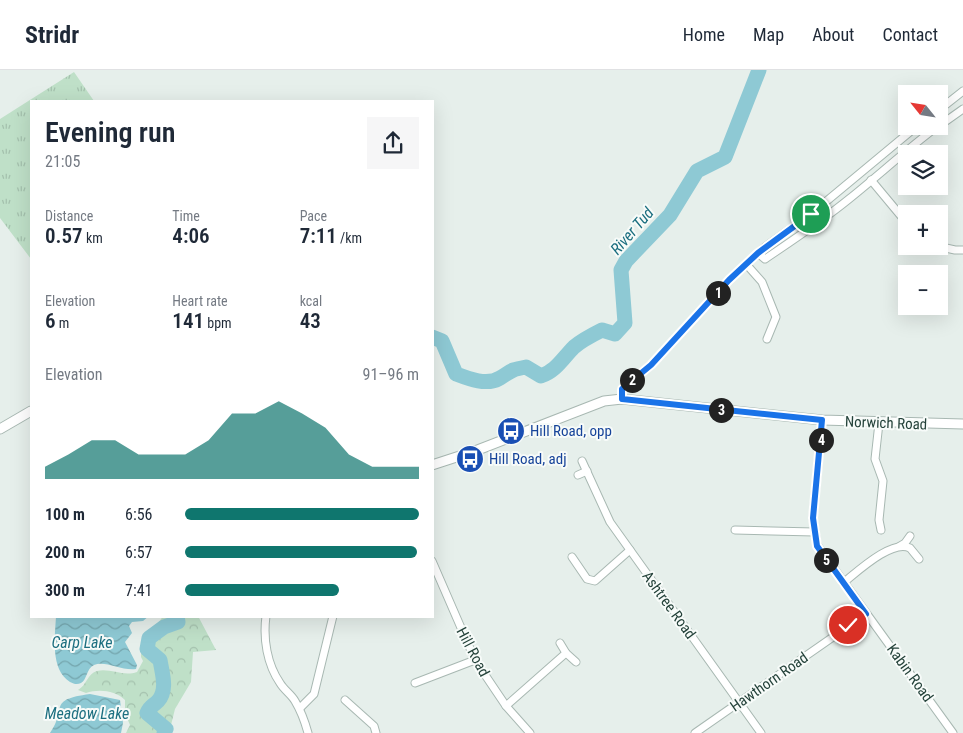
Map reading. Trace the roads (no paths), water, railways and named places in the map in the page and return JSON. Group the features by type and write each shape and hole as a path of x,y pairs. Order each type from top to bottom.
{"street":[{"path":"948,103 963,91"},
{"path":"948,120 963,109"},
{"path":"622,399 622,389 651,365 746,264 811,214 906,135"},
{"path":"758,253 765,259 825,218 927,135"},
{"path":"872,180 898,212"},
{"path":"948,248 963,250"},
{"path":"746,264 762,282 776,317 767,339"},
{"name":"Norwich Road","path":"434,464 475,451 604,401 622,399 822,420 963,424"},
{"path":"0,429 30,412"},
{"name":"Kabin Road","path":"822,420 813,518 817,546 953,733"},
{"path":"879,423 875,459 883,481 879,520 881,530"},
{"name":"Ashtree Road","path":"582,461 610,522 761,733"},
{"path":"578,475 587,471"},
{"path":"735,530 814,532"},
{"path":"843,583 879,555 905,543 910,536"},
{"path":"898,547 910,548 919,559"},
{"path":"572,556 587,579 595,581 630,550"},
{"name":"Hill Road","path":"434,566 475,660 506,706 530,733"},
{"name":"Hawthorn Road","path":"695,733 866,614"},
{"path":"266,618 264,640 271,665 280,684 294,698 300,708 308,733"},
{"path":"300,708 314,694 333,618"},
{"path":"560,643 566,653 576,662"},
{"path":"506,706 566,653"},
{"path":"415,682 475,660"},
{"path":"345,700 374,726 376,733"}],"water":[{"name":"Carp Lake","path":"56,618 147,618 143,621 132,622 129,626 132,633 125,642 137,665 136,669 125,669 103,664 94,665 81,683 76,684 70,682 59,669 55,643"},
{"name":"Meadow Lake","path":"90,694 120,700 123,723 121,733 50,733 63,702 76,696"}],"waterway":[{"name":"River Tud","path":"434,338 442,341 456,374 484,382 495,380 512,371 526,367 541,376 555,368 574,347 587,338 602,330 615,334 625,323 621,270 626,261 670,215 697,171 725,157 759,70"},
{"name":"River Tud","path":"164,733 166,729 147,713 150,707 161,697 164,687 160,660 147,649 149,638 164,627 178,622 177,618"}],"place":[{"name":"Hill Road, opp","path":"511,431"},
{"name":"Hill Road, adj","path":"470,459"}]}
